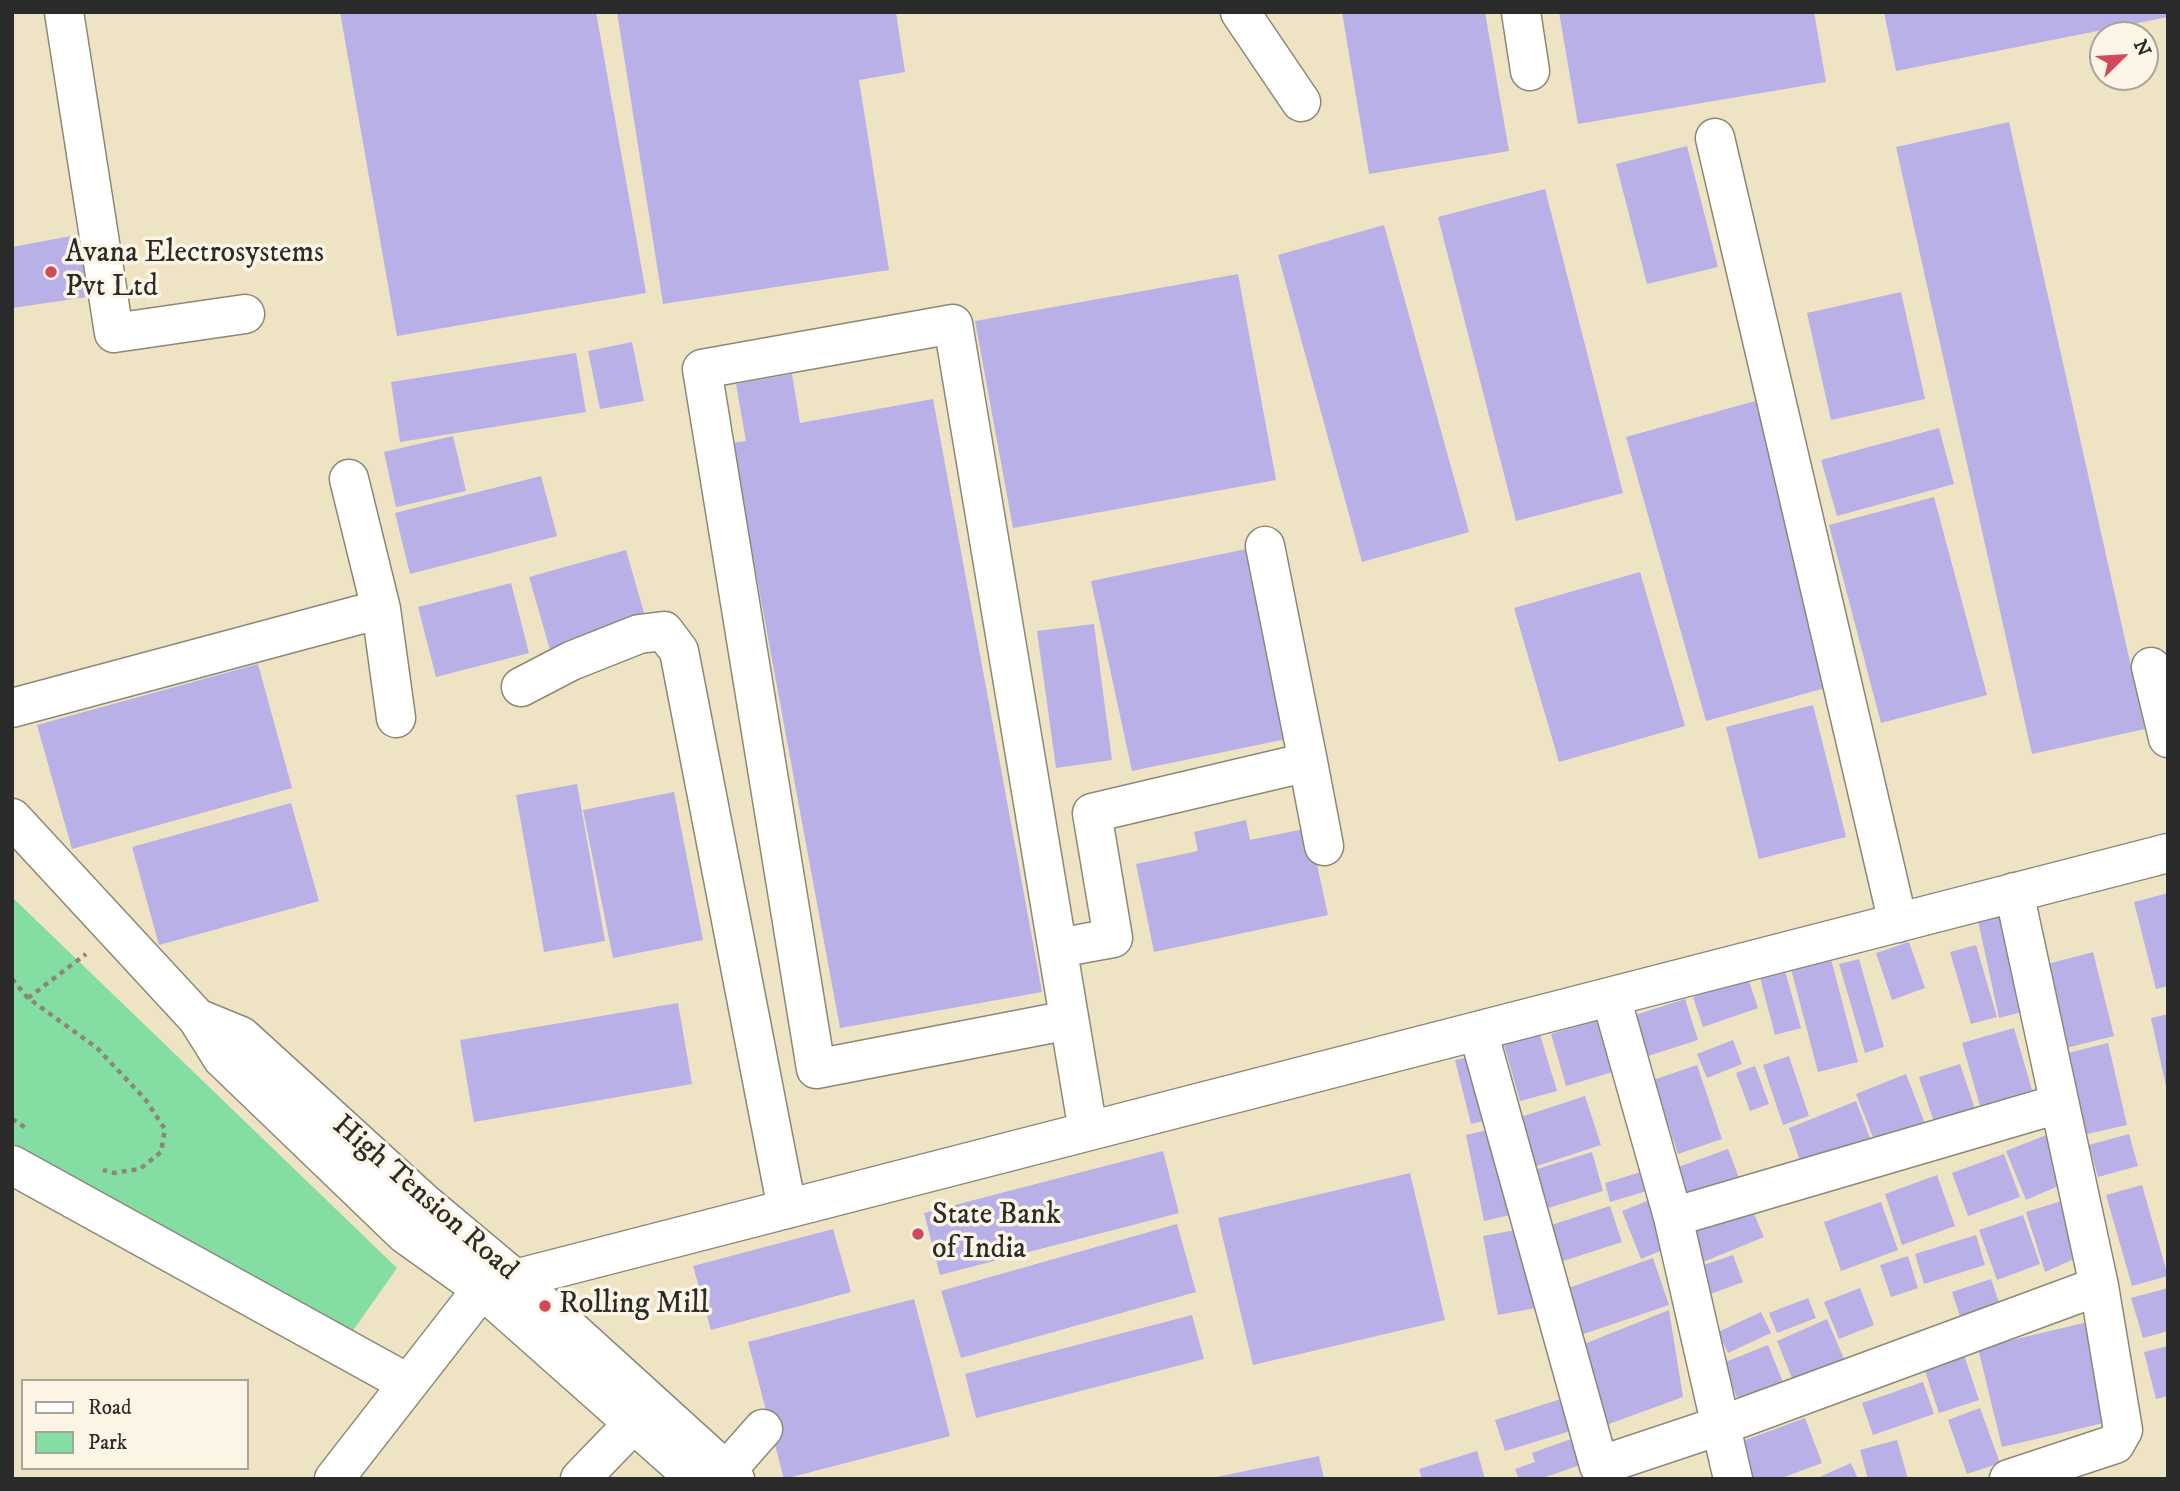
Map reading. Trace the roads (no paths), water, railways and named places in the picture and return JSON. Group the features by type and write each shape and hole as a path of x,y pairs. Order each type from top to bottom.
{"street":[{"path":"64,12 114,333 246,314"},
{"path":"1240,12 1301,102"},
{"path":"1504,16 1530,71"},
{"path":"1715,138 1898,923"},
{"path":"1069,1020 816,1069 702,369 953,324 1088,1131"},
{"path":"349,479 381,609 396,718"},
{"path":"1265,546 1324,846"},
{"path":"12,708 381,609"},
{"path":"521,687 570,660 639,634 664,631 679,651 787,1209"},
{"path":"2151,667 2168,738"},
{"path":"1058,948 1113,938 1092,813 1308,762"},
{"name":"High Tension Road","path":"12,818 197,1018 241,1036 423,1202 633,1424 719,1476"},
{"path":"334,1479 407,1383 498,1284 2168,853"},
{"path":"2010,1479 2115,1444 2123,1430 2099,1286 2014,892"},
{"path":"1611,997 1674,1217 1733,1479"},
{"path":"1478,1031 1599,1466 1722,1425 2099,1286"},
{"path":"1674,1217 2059,1104"},
{"path":"12,1165 407,1383"},
{"name":"High Tension Road","path":"498,1284 719,1476"},
{"path":"580,1479 633,1424"},
{"path":"719,1476 762,1429"}],"place":[{"name":"Avana Electrosystems Pvt Ltd","path":"51,272"},
{"name":"State Bank of India","path":"918,1234"},
{"name":"Rolling Mill","path":"545,1306"}]}
